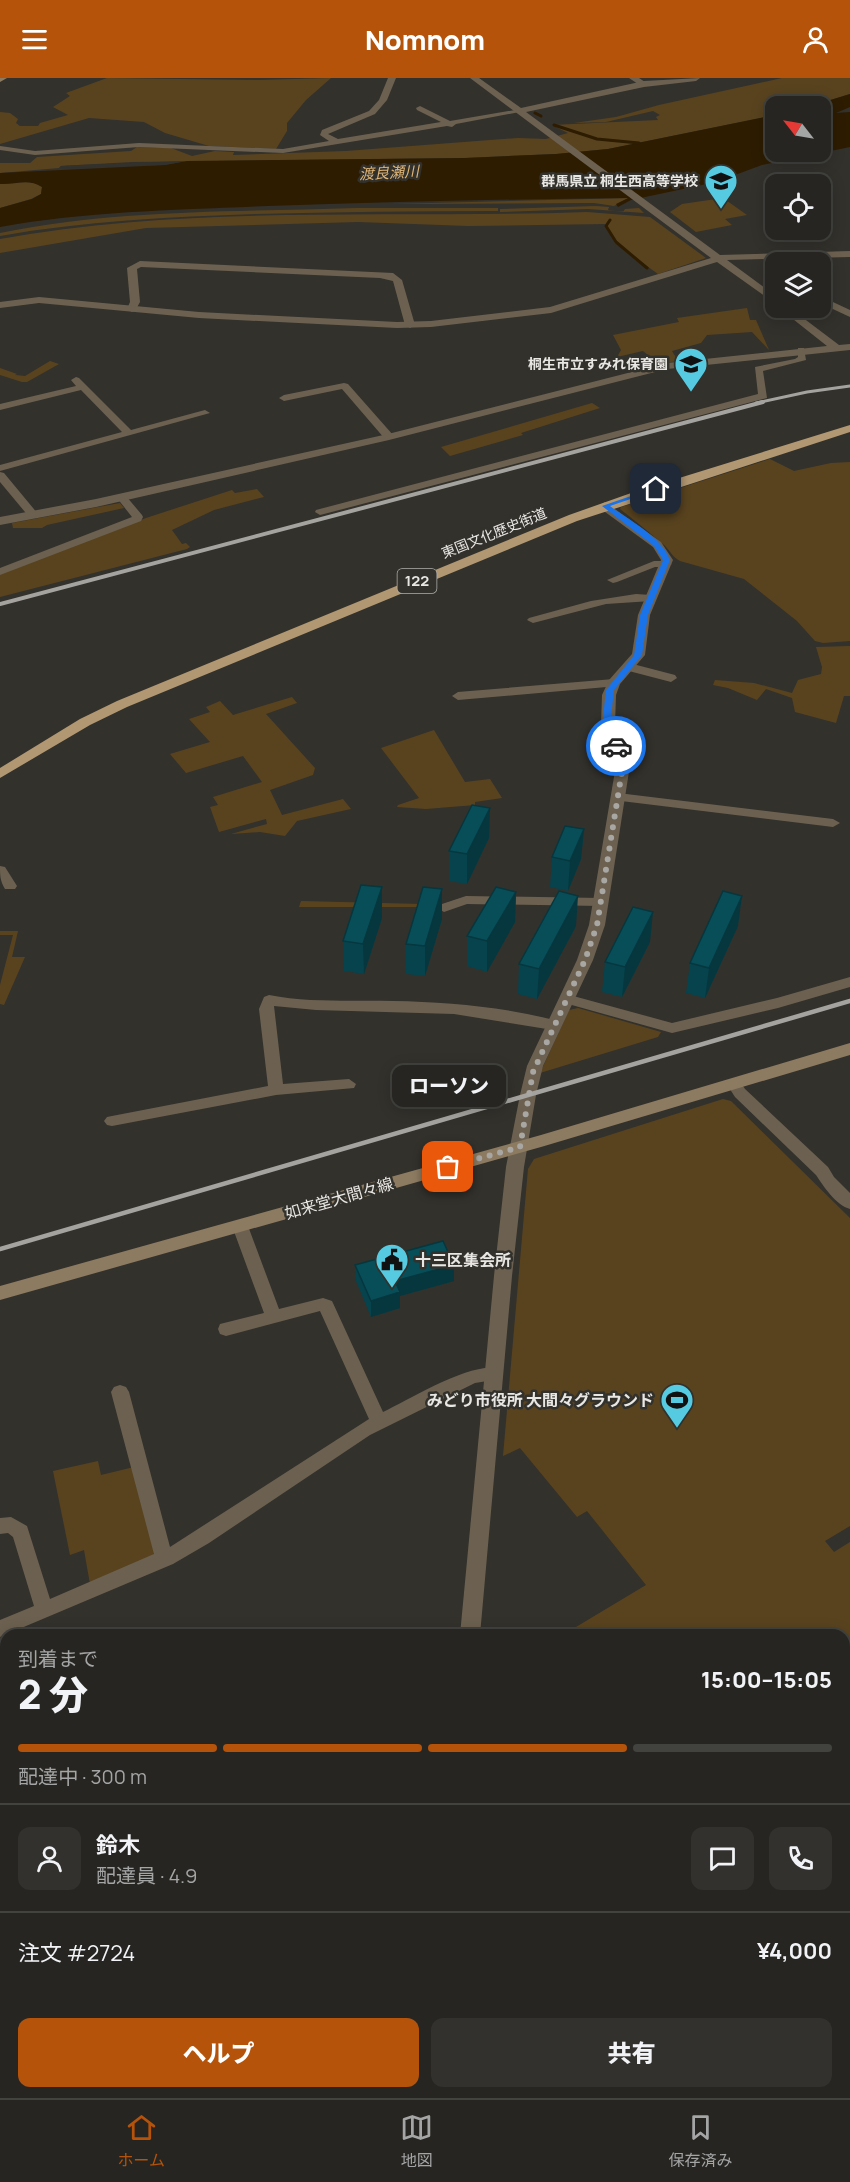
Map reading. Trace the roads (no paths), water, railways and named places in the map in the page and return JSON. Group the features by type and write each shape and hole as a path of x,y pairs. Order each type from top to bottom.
{"highway":[{"name":"東国文化歴史街道","path":"0,774 85,722 122,704 511,542 605,506 850,428"}],"main road":[{"name":"如来堂大間々線","path":"0,1293 520,1147 850,1049"}],"street":[{"path":"338,142 324,135 325,132 359,120 370,113 384,99 385,90 392,78"},
{"path":"474,78 765,293"},
{"path":"633,78 644,84"},
{"path":"0,148 35,153 141,145 283,151 521,111 664,79 696,78"},
{"path":"420,108 452,124"},
{"path":"0,305 39,300 199,315 410,325 507,317 551,310 718,259 850,254"},
{"path":"132,309 135,302 132,270 140,264 380,275 393,276 397,280 410,325"},
{"path":"831,304 850,314"},
{"path":"797,318 837,348"},
{"path":"0,521 122,498 389,437 667,366 801,350 850,347"},
{"path":"320,512 763,396 758,369 798,361 803,358 801,350"},
{"path":"0,407 79,383 128,433"},
{"path":"284,398 344,386 389,437"},
{"path":"0,468 205,412"},
{"path":"0,475 34,516"},
{"path":"0,572 139,518 122,498"},
{"path":"471,1629 514,1178 533,1072 594,936 623,765 620,752 609,730 607,717 609,695 614,683 629,667 639,650 642,623 666,564 666,556 657,545 605,506"},
{"path":"613,580 654,564 666,564"},
{"path":"533,620 609,601 634,597 651,598"},
{"path":"629,667 671,678"},
{"path":"458,696 614,683"},
{"path":"618,797 833,823"},
{"path":"0,870 10,886"},
{"path":"444,908 466,900 601,902"},
{"path":"566,999 672,1028 850,982"},
{"path":"276,1090 266,1009 269,1000 354,1007 432,1007 470,1010 502,1014 553,1026"},
{"path":"733,1083 740,1093 822,1171 828,1181 850,1203"},
{"path":"111,1121 276,1090 349,1084"},
{"path":"240,1226 273,1316"},
{"path":"226,1329 319,1304 326,1306 380,1422"},
{"path":"0,1629 166,1558 203,1537 350,1439 380,1422 473,1376 494,1374"},
{"path":"120,1392 161,1549 166,1558"},
{"path":"0,1526 11,1525 21,1532 44,1609"}],"water":[{"path":"850,94 850,107 836,113 850,112 850,147 831,151 831,100"},
{"name":"渡良瀬川","path":"765,117 765,162 777,162 716,182 631,200 618,207 616,204 628,198 403,202 167,210 100,214 0,227 0,208 32,199 41,194 42,187 27,182 0,184 0,173 165,165 187,161 465,158 608,149"}],"waterway":[{"path":"535,113 541,116"},
{"path":"554,125 597,139 639,143"},
{"path":"610,220 606,226 616,242 647,268"}],"railway":[{"path":"756,403 850,386"},
{"path":"0,604 763,402"},
{"path":"0,1249 850,1001"}],"place":[{"name":"群馬県立 桐生西高等学校","path":"721,210"},
{"name":"桐生市立すみれ保育園","path":"691,393"},
{"name":"ローソン","path":"448,1167"},
{"name":"十三区集会所","path":"392,1289"},
{"name":"みどり市役所 大間々グラウンド","path":"677,1429"}]}
